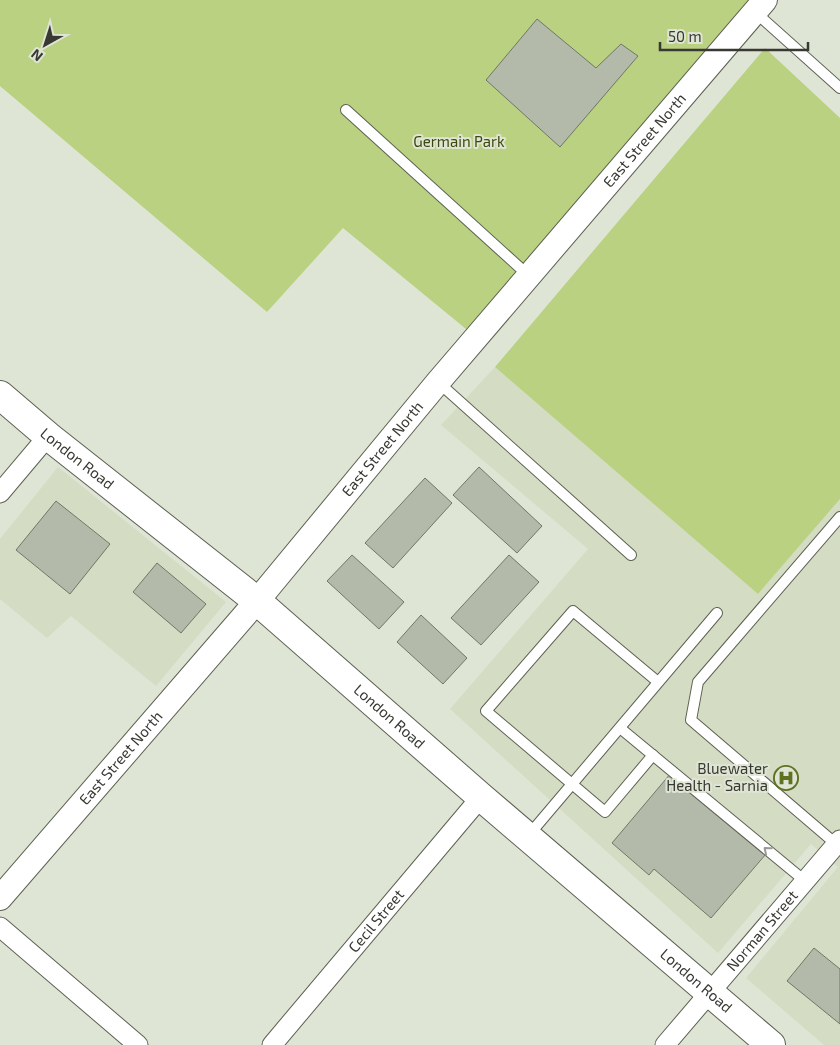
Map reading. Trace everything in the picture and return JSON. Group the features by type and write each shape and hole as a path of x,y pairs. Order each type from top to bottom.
{"main road":[{"name":"London Road","path":"0,395 48,436 257,601 481,797 771,1045"}],"street":[{"name":"East Street North","path":"0,898 257,601 438,382 760,6"},
{"path":"0,493 48,436"},
{"name":"Cecil Street","path":"272,1045 481,797"},
{"name":"Norman Street","path":"665,1045 838,842"},
{"path":"0,927 138,1045"}],"lane":[{"path":"760,6 840,88"},
{"path":"346,110 529,276"},
{"path":"438,382 631,555"},
{"path":"838,842 691,720 698,682 840,518"},
{"path":"653,755 605,812 486,711 573,611 658,682"},
{"path":"528,837 717,613"},
{"path":"620,728 805,881"}],"shaded area":[{"path":"495,367 758,594 840,499 840,1045 824,1045 746,978 838,867 811,844 718,953 450,709 588,549 441,425"},
{"path":"58,467 226,602 156,686 71,616 47,638 0,599 0,539"}],"green space":[{"name":"Germain Park","path":"0,0 765,0 477,338 343,228 267,312 0,86"},
{"path":"765,48 840,118 840,499 758,594 495,367"}],"building":[{"path":"537,19 596,68 621,44 638,56 560,147 486,80"},
{"path":"479,467 542,526 517,553 453,495"},
{"path":"425,478 452,503 393,568 365,543"},
{"path":"56,501 110,544 70,594 16,550"},
{"path":"352,555 404,602 379,629 327,581"},
{"path":"509,555 539,582 481,645 451,618"},
{"path":"157,563 206,604 181,633 133,592"},
{"path":"421,615 467,658 443,684 397,642"},
{"path":"671,773 766,854 711,918 654,869 649,875 612,843"},
{"path":"814,948 840,969 840,1024 787,981"}],"place":[{"name":"Bluewater Health - Sarnia","path":"786,778"}]}
